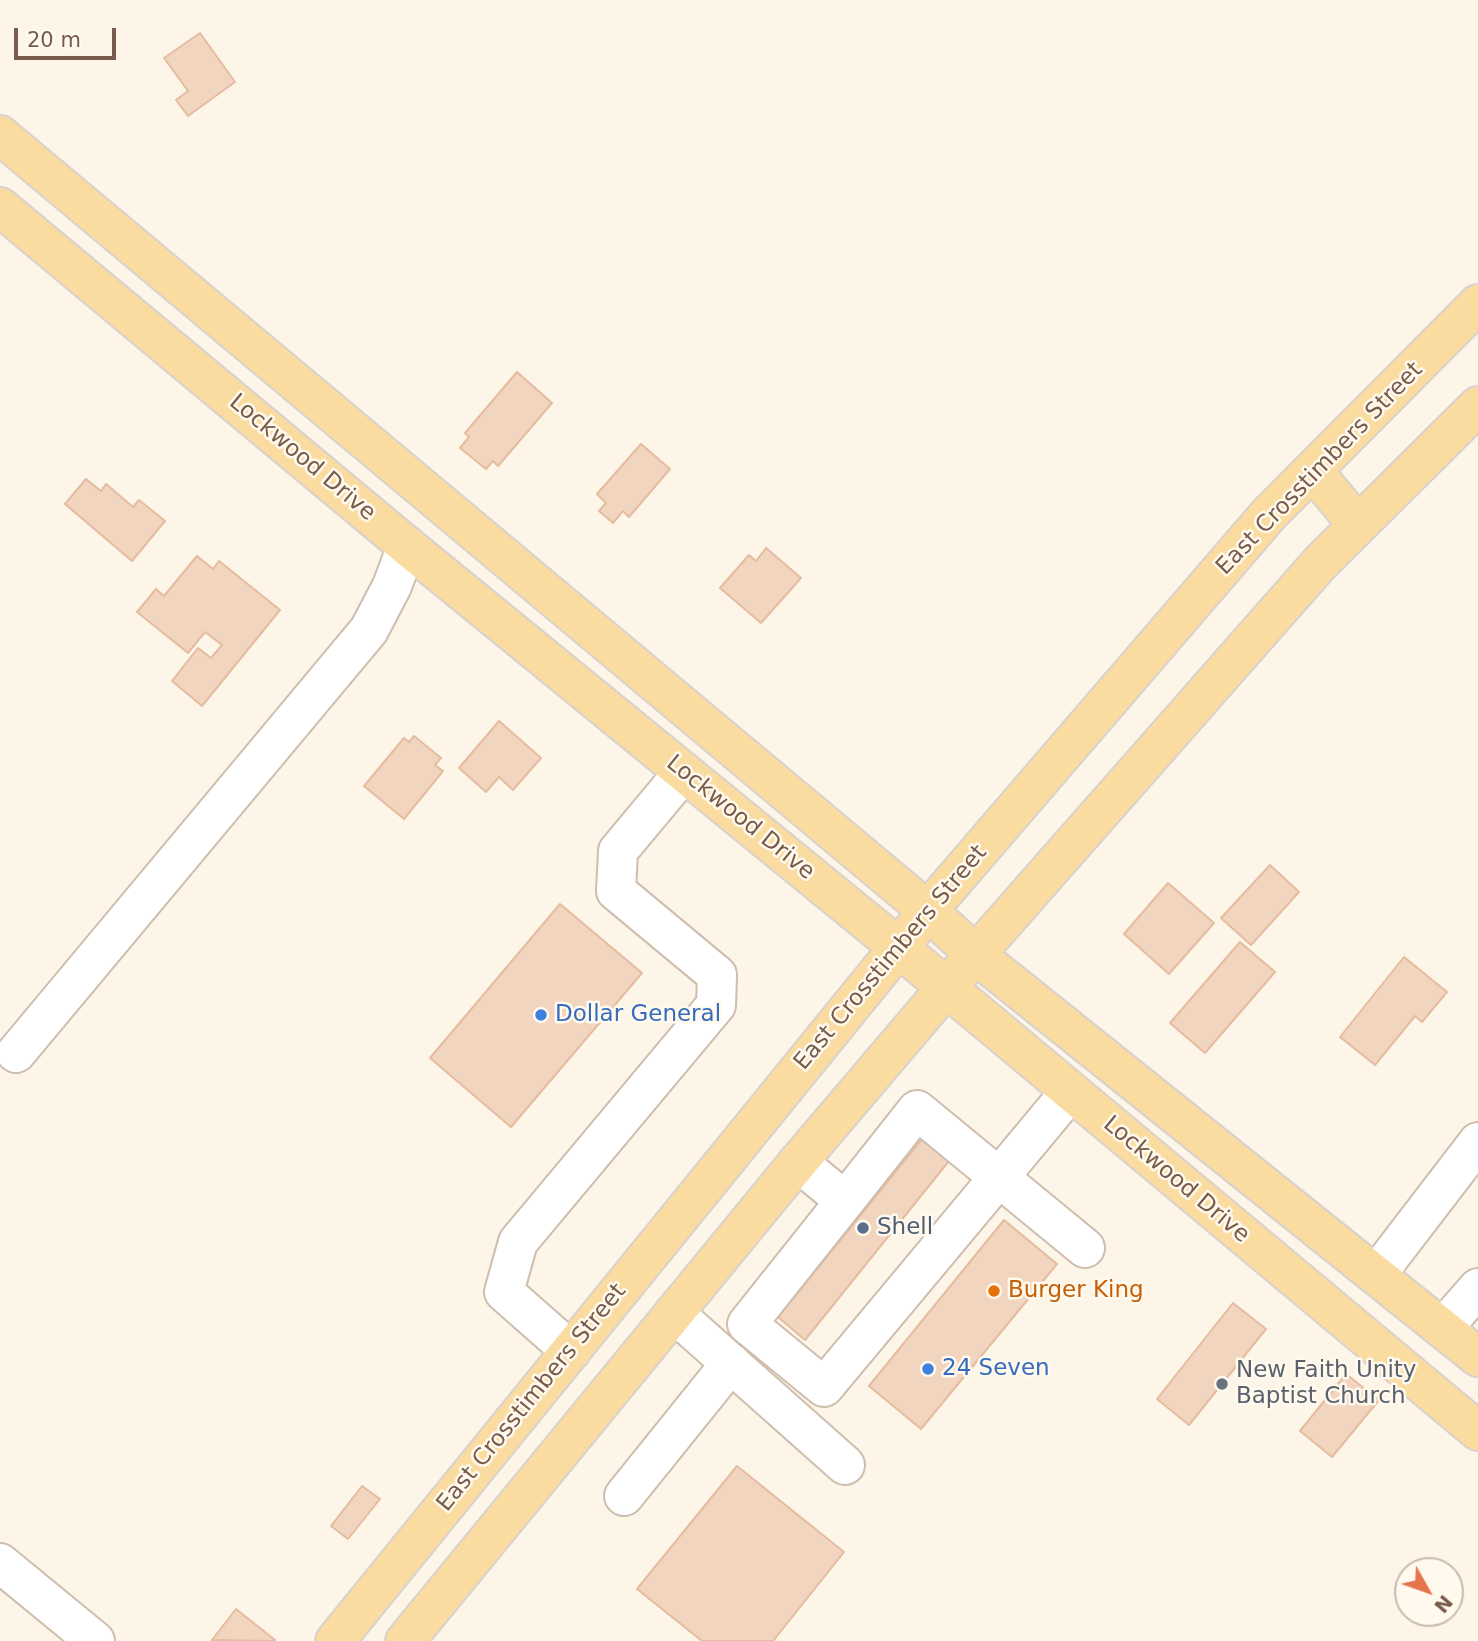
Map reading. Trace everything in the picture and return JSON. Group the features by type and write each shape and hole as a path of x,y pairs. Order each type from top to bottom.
{"main road":[{"name":"Lockwood Drive","path":"0,135 928,911 976,955 1478,1357"},
{"name":"Lockwood Drive","path":"0,207 407,546 898,947 1478,1431"},
{"name":"East Crosstimbers Street","path":"335,1641 928,911 1269,514 1478,304"},
{"path":"405,1641 798,1162 946,989 1320,563 1478,406"},
{"path":"1313,471 1358,525"},
{"path":"407,546 441,504"},
{"path":"1412,1378 1443,1328"}],"street":[{"path":"16,1052 369,630 393,586 407,546"},
{"path":"571,1351 504,1292 518,1242 716,1005 717,975 616,891 618,851 684,772"},
{"path":"1070,1092 998,1177 824,1387 747,1324 917,1110 998,1177 1084,1248"},
{"path":"1376,1275 1478,1142"},
{"path":"798,1162 845,1201"},
{"path":"1443,1328 1478,1288"},
{"path":"674,1313 845,1465"},
{"path":"624,1496 731,1363"},
{"path":"0,1563 95,1641"}],"building":[{"path":"200,33 235,82 188,116 176,100 188,91 164,58"},
{"path":"517,372 552,403 498,466 493,461 486,469 460,448 469,437 465,433"},
{"path":"641,444 670,469 629,517 623,511 613,523 599,511 606,503 597,494"},
{"path":"86,479 101,491 106,484 133,507 139,500 165,521 132,561 65,504"},
{"path":"766,548 801,578 761,623 720,588 749,555 756,561"},
{"path":"197,556 213,569 219,561 280,610 202,706 172,681 198,648 211,658 222,645 205,632 188,653 137,612 156,589 164,596"},
{"path":"499,721 541,758 513,790 499,777 486,792 459,768"},
{"path":"414,736 441,758 435,765 443,771 404,819 364,786 404,738 409,742"},
{"path":"1270,865 1299,892 1251,945 1221,918"},
{"path":"1168,883 1214,923 1169,974 1124,934"},
{"path":"560,904 642,973 511,1127 430,1058"},
{"path":"1240,942 1275,972 1205,1053 1170,1023"},
{"path":"1404,957 1447,992 1422,1022 1415,1016 1375,1065 1340,1037"},
{"path":"926,1134 953,1156 805,1340 778,1317"},
{"path":"1004,1220 1057,1264 921,1429 869,1386"},
{"path":"1233,1303 1266,1329 1189,1425 1157,1399"},
{"path":"1346,1374 1379,1400 1332,1457 1300,1431"},
{"path":"737,1466 844,1552 773,1641 702,1641 637,1589"},
{"path":"362,1486 380,1499 348,1539 331,1526"},
{"path":"236,1609 275,1640 212,1640"}],"place":[{"name":"Dollar General","path":"541,1015"},
{"name":"Shell","path":"863,1228"},
{"name":"Burger King","path":"994,1291"},
{"name":"24 Seven","path":"928,1369"},
{"name":"New Faith Unity Baptist Church","path":"1222,1384"}]}
